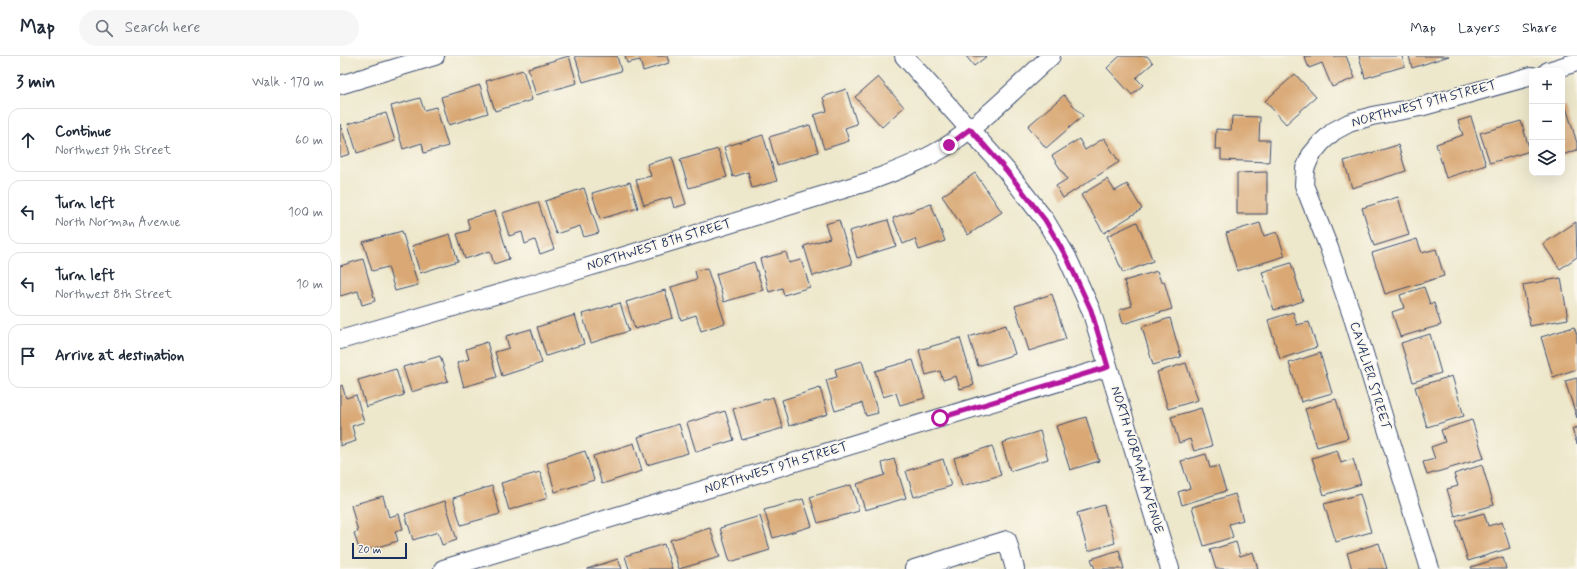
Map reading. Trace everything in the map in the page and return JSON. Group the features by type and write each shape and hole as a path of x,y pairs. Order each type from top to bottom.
{"street":[{"path":"340,85 434,56"},
{"name":"NORTH NORMAN AVENUE","path":"904,56 1006,170 1045,220 1067,258 1091,310 1170,569"},
{"name":"NORTHWEST 8TH STREET","path":"340,340 536,283 870,181 906,167 943,148 970,129 1051,56"},
{"path":"1558,68 1577,62"},
{"name":"NORTHWEST 9TH STREET","path":"1304,185 1304,169 1311,155 1321,142 1334,131 1349,123 1372,116 1420,107 1529,77"},
{"name":"CAVALIER STREET","path":"1304,185 1329,248 1354,321 1430,569"},
{"name":"NORTHWEST 9TH STREET","path":"443,569 1108,367"},
{"path":"914,569 1007,540 1015,569"}],"building":[{"path":"569,56 577,83 536,95 528,68"},
{"path":"575,56 617,56 621,71 583,82"},
{"path":"625,56 667,56 669,63 643,71 640,60 627,63"},
{"path":"966,56 987,56 974,66"},
{"path":"1120,56 1147,56 1153,63 1136,78 1143,85 1132,95 1107,68"},
{"path":"1304,56 1346,56 1355,78 1332,87 1322,63 1309,68"},
{"path":"1359,56 1402,56 1405,66 1365,78"},
{"path":"1409,56 1449,56 1412,68"},
{"path":"523,70 532,100 495,111 486,81"},
{"path":"1295,74 1316,97 1286,124 1265,101"},
{"path":"878,77 904,107 882,127 855,97"},
{"path":"480,85 488,113 449,125 441,97"},
{"path":"846,89 857,124 845,128 849,141 824,149 814,115 827,111 823,97"},
{"path":"1064,95 1083,116 1046,148 1028,126"},
{"path":"420,98 424,110 436,107 448,146 424,153 422,143 403,149 391,106"},
{"path":"1565,107 1577,143 1577,150 1565,154 1565,140"},
{"path":"386,113 395,141 357,153 348,124"},
{"path":"1232,116 1260,117 1259,140 1270,140 1269,162 1221,160 1221,149 1215,149 1216,129 1231,130"},
{"path":"1471,117 1486,165 1446,178 1436,144 1463,135 1458,121"},
{"path":"1521,121 1529,151 1490,163 1480,133"},
{"path":"340,124 350,154 340,157"},
{"path":"810,125 818,152 777,165 769,137"},
{"path":"763,135 777,181 752,188 748,172 733,177 724,147"},
{"path":"1104,138 1119,162 1063,198 1056,186 1067,179 1052,156 1079,139 1085,150"},
{"path":"1398,145 1406,171 1352,188 1344,161"},
{"path":"718,149 727,177 689,188 680,160"},
{"path":"672,157 686,204 674,208 671,197 644,205 636,180 651,176 647,164"},
{"path":"1267,172 1267,214 1237,214 1237,173"},
{"path":"975,173 1002,212 968,235 942,196"},
{"path":"1107,179 1115,191 1127,184 1142,209 1104,233 1081,195"},
{"path":"630,182 638,208 600,219 592,193"},
{"path":"584,188 599,233 584,237 580,226 556,234 545,201"},
{"path":"1398,197 1409,235 1374,246 1362,208"},
{"path":"538,202 554,249 540,254 535,240 525,244 522,232 509,236 502,213"},
{"path":"931,204 945,241 919,250 915,239 903,244 893,218"},
{"path":"495,211 509,259 494,264 490,251 465,259 457,234 470,230 467,219"},
{"path":"839,220 852,264 813,276 804,246 830,238 825,224"},
{"path":"888,220 896,246 857,258 849,231"},
{"path":"1137,222 1153,261 1123,273 1107,236"},
{"path":"1576,222 1577,257 1560,269 1543,244"},
{"path":"1260,223 1264,236 1277,232 1285,256 1237,271 1226,233"},
{"path":"402,231 418,285 395,291 388,267 372,271 363,242"},
{"path":"450,234 458,261 420,273 412,246"},
{"path":"1417,239 1422,253 1436,249 1444,276 1385,294 1372,253"},
{"path":"786,252 789,263 801,260 810,287 784,295 782,288 769,292 760,259"},
{"path":"363,259 375,301 362,305 358,291 340,296 340,266"},
{"path":"754,262 763,290 724,302 716,274"},
{"path":"1291,263 1303,301 1274,310 1262,272"},
{"path":"707,268 725,323 701,331 696,315 681,320 671,287 697,279 695,271"},
{"path":"1157,271 1161,282 1164,281 1172,309 1123,324 1119,310 1132,306 1124,281"},
{"path":"1561,278 1568,319 1530,326 1523,285"},
{"path":"1424,287 1430,304 1434,303 1441,325 1400,337 1392,312 1404,308 1400,295"},
{"path":"665,290 673,318 635,329 626,302"},
{"path":"1052,294 1066,339 1029,351 1015,306"},
{"path":"620,303 629,331 591,343 582,314"},
{"path":"1293,312 1297,325 1309,322 1317,347 1280,359 1268,320"},
{"path":"575,315 584,344 546,356 537,327"},
{"path":"1170,318 1181,357 1153,365 1142,327"},
{"path":"1006,325 1015,354 978,366 969,337"},
{"path":"1574,327 1577,335 1577,369 1553,377 1541,337"},
{"path":"531,329 542,363 502,376 495,352 509,348 506,336"},
{"path":"1430,334 1441,373 1413,382 1401,343"},
{"path":"960,338 974,385 960,389 956,376 943,380 940,371 926,375 919,350"},
{"path":"487,342 497,377 464,387 457,363 469,359 466,349"},
{"path":"1320,353 1332,393 1301,402 1289,363"},
{"path":"440,356 448,381 411,392 403,367"},
{"path":"913,360 925,398 900,405 896,393 883,397 875,371"},
{"path":"862,361 878,413 866,416 862,403 835,411 826,380 837,377 835,369"},
{"path":"1186,363 1198,400 1168,409 1157,372"},
{"path":"396,369 404,395 366,407 358,380"},
{"path":"1452,376 1464,416 1427,427 1415,387"},
{"path":"1577,378 1577,418 1565,381"},
{"path":"342,385 346,398 356,395 364,422 352,426 356,441 340,446 340,386"},
{"path":"820,388 828,414 789,426 782,400"},
{"path":"773,397 783,428 742,440 733,409"},
{"path":"1336,399 1348,438 1317,447 1305,409"},
{"path":"1201,408 1212,446 1194,451 1190,439 1179,443 1171,417"},
{"path":"725,411 734,440 696,452 687,423"},
{"path":"1086,417 1099,461 1070,470 1056,426"},
{"path":"1472,420 1484,458 1427,475 1423,462 1435,459 1431,447 1445,442 1441,430"},
{"path":"679,424 688,453 647,465 638,437"},
{"path":"1577,427 1577,444 1572,429"},
{"path":"1040,431 1048,459 1010,471 1002,443"},
{"path":"634,443 642,471 602,484 593,456"},
{"path":"992,446 1001,475 962,486 954,458"},
{"path":"1337,450 1341,463 1353,459 1361,484 1324,495 1312,458"},
{"path":"585,451 594,480 555,492 547,463"},
{"path":"1206,454 1210,468 1218,466 1226,491 1182,505 1178,492 1190,488 1181,461"},
{"path":"894,459 906,498 865,510 857,484 885,475 882,463"},
{"path":"943,459 951,486 914,497 906,471"},
{"path":"1482,465 1494,505 1455,516 1447,489 1458,486 1454,474"},
{"path":"540,472 548,498 509,510 501,483"},
{"path":"851,485 859,511 818,523 810,497"},
{"path":"492,486 500,514 461,525 453,498"},
{"path":"1235,494 1243,520 1229,524 1233,537 1204,546 1192,507"},
{"path":"1360,494 1371,532 1336,542 1324,504"},
{"path":"383,496 389,517 399,514 403,529 395,531 398,541 360,552 354,533 358,532 351,505"},
{"path":"803,499 812,526 773,538 764,510"},
{"path":"445,501 457,540 442,545 438,532 413,540 405,514"},
{"path":"1104,505 1115,543 1088,551 1077,513"},
{"path":"1484,513 1488,526 1502,522 1510,548 1468,561 1456,521"},
{"path":"760,516 770,550 730,562 720,528"},
{"path":"710,528 720,557 679,569 670,540"},
{"path":"1236,542 1240,556 1253,552 1258,569 1216,569 1210,550"},
{"path":"1379,543 1387,569 1352,569 1347,553"},
{"path":"664,544 672,569 629,569 625,556"},
{"path":"1119,550 1124,569 1095,569 1091,559"},
{"path":"1503,557 1506,569 1472,569 1471,567"},
{"path":"618,559 622,569 587,569"}],"route":[{"path":"940,418 1108,367 1091,310 1067,258 1045,220 1006,170 970,129 949,145"}]}
